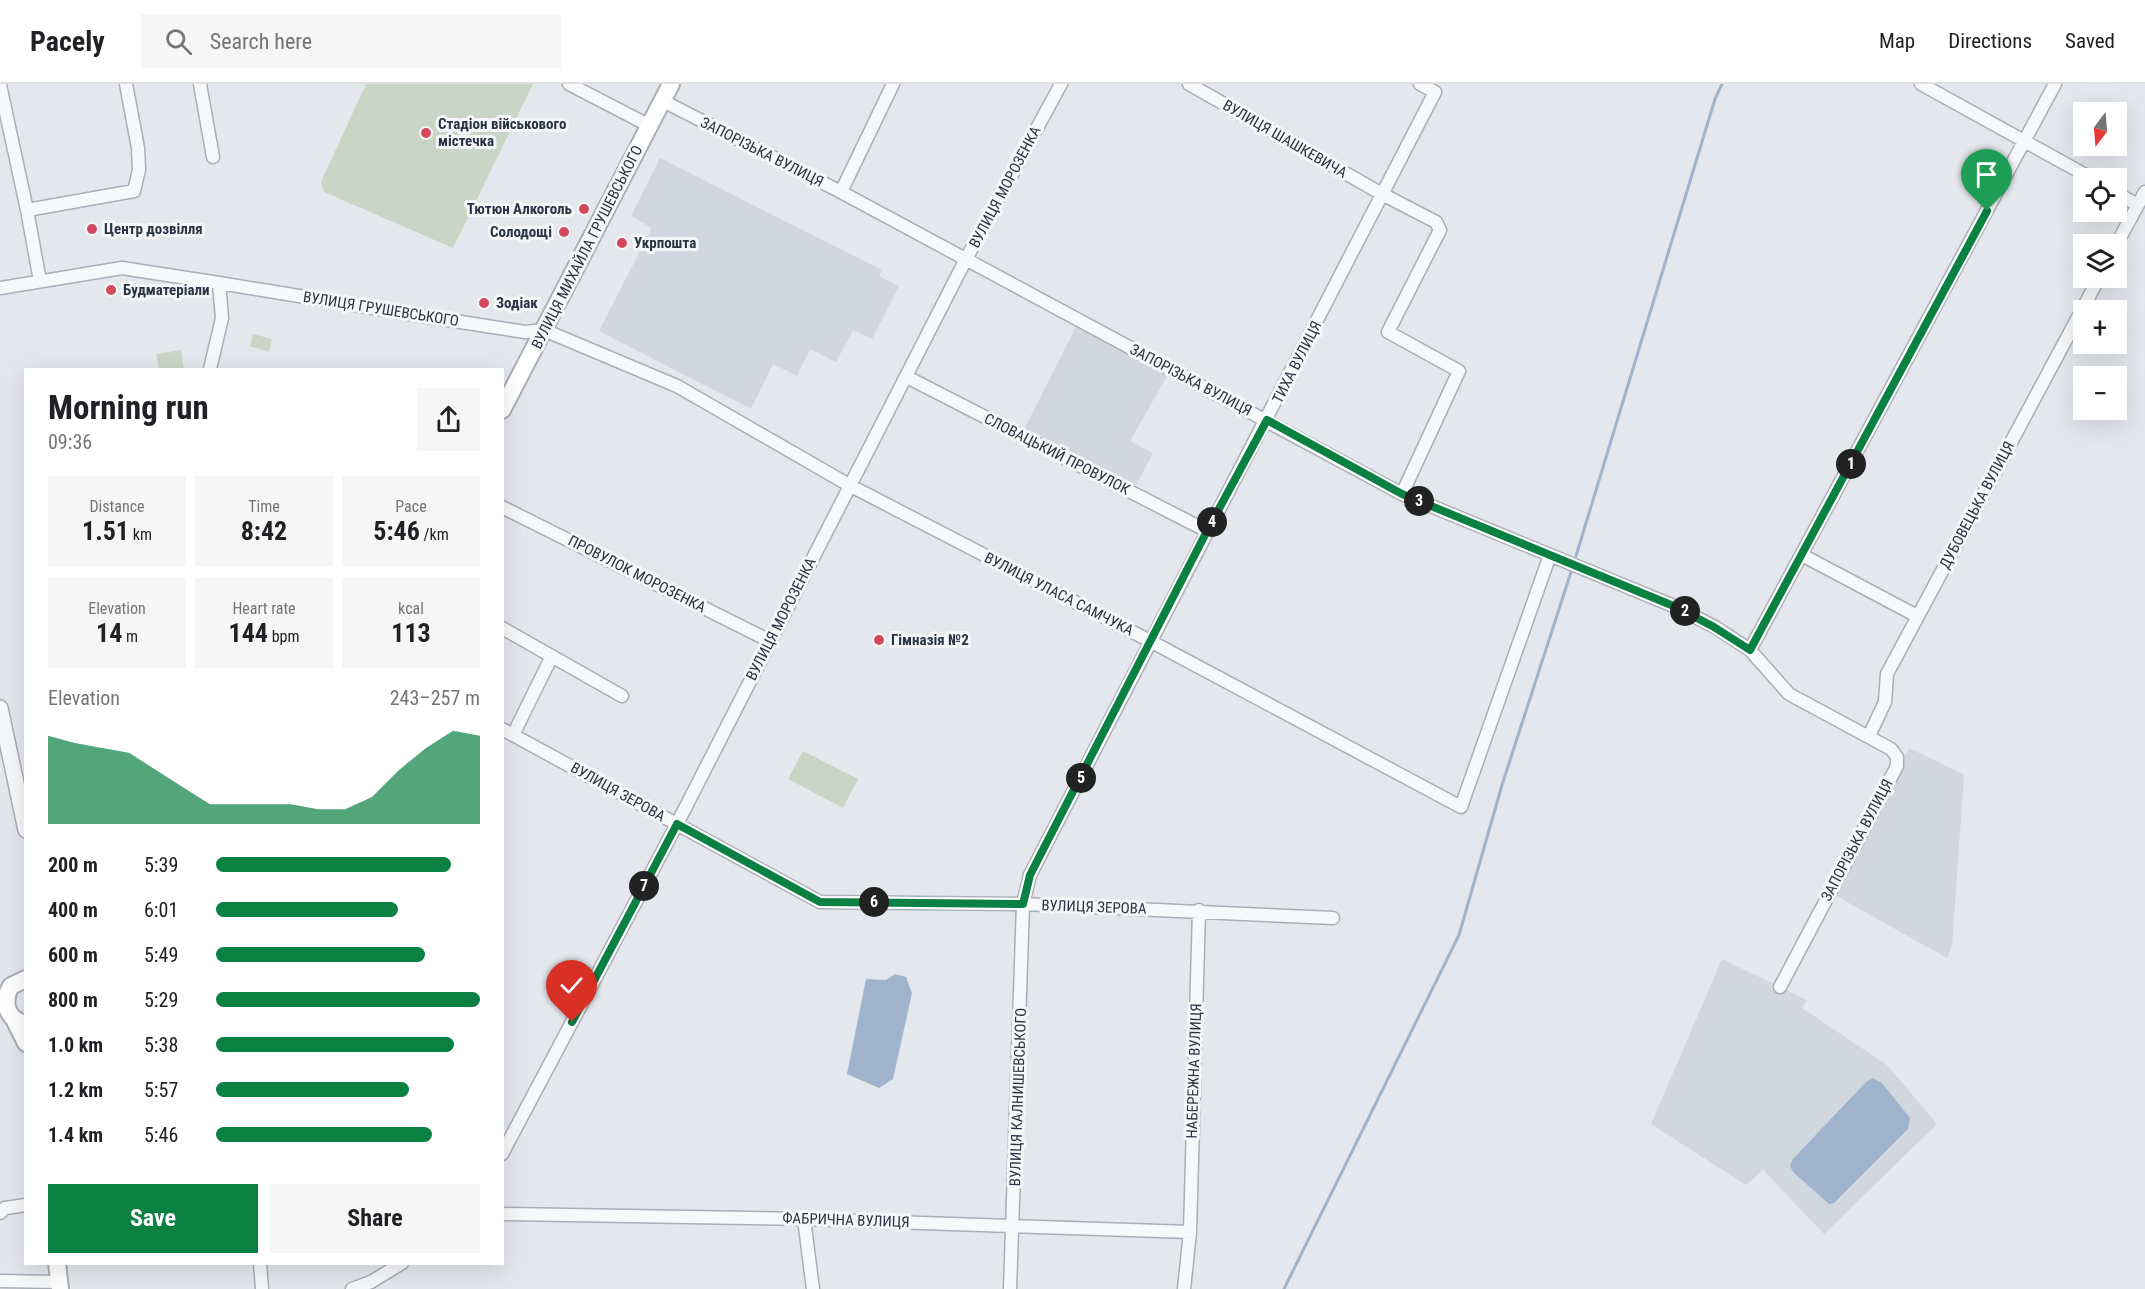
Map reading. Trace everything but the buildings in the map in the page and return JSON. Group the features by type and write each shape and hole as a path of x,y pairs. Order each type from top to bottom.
{"main road":[{"name":"ВУЛИЦЯ МИХАЙЛА ГРУШЕВСЬКОГО","path":"504,406 671,84"},
{"path":"16,981 5,1000 24,1039"},
{"path":"57,1265 60,1286"}],"street":[{"path":"27,210 134,191 140,170 126,84"},
{"path":"200,84 213,157"},
{"path":"569,84 650,126"},
{"path":"841,192 893,84"},
{"name":"ВУЛИЦЯ МОРОЗЕНКА","path":"504,1150 677,824 966,259 1061,84"},
{"name":"ВУЛИЦЯ ШАШКЕВИЧА","path":"1189,84 1382,194 1436,222 1440,230 1388,332 1459,371 1402,494"},
{"name":"ТИХА ВУЛИЦЯ","path":"1023,904 1030,875 1436,92 1420,84"},
{"path":"1921,84 2073,168"},
{"path":"1750,650 2055,84"},
{"path":"0,85 40,281"},
{"name":"ЗАПОРІЗЬКА ВУЛИЦЯ","path":"663,101 841,192 1402,494 1676,607 1714,627 1750,650 1789,694 1869,736 1895,753 1898,757 1897,766 1780,987"},
{"path":"2122,234 2145,192"},
{"path":"2127,199 2138,205"},
{"name":"ВУЛИЦЯ ГРУШЕВСЬКОГО","path":"0,288 122,268 428,318 525,332 544,330"},
{"path":"210,368 222,318 219,283"},
{"name":"ДУБОВЕЦЬКА ВУЛИЦЯ","path":"1869,736 1885,702 1887,674 2094,288"},
{"name":"ВУЛИЦЯ УЛАСА САМЧУКА","path":"544,330 677,386 849,485 1152,642 1461,807 1550,555"},
{"name":"СЛОВАЦЬКИЙ ПРОВУЛОК","path":"907,377 1207,531"},
{"name":"ПРОВУЛОК МОРОЗЕНКА","path":"504,508 770,641"},
{"path":"1802,555 1917,616"},
{"path":"504,629 622,696"},
{"path":"508,732 552,656"},
{"path":"0,708 24,821"},
{"name":"ВУЛИЦЯ ЗЕРОВА","path":"508,732 820,902 1023,904 1199,910 1333,918"},
{"name":"ВУЛИЦЯ КАЛНИШЕВСЬКОГО","path":"1010,1289 1023,904"},
{"name":"НАБЕРЕЖНА ВУЛИЦЯ","path":"1184,1289 1190,1232 1199,910"},
{"path":"0,1213 5,1208 24,1205"},
{"name":"ФАБРИЧНА ВУЛИЦЯ","path":"504,1214 804,1219 1190,1232"},
{"path":"804,1219 813,1289"},
{"path":"260,1265 262,1289"},
{"path":"352,1289 371,1282 399,1265"},
{"path":"0,1281 60,1286"}],"shaded area":[{"path":"660,158 882,270 879,276 899,286 872,339 853,330 836,362 810,349 797,376 773,364 751,409 599,331 652,228 631,216"},
{"path":"1076,327 1167,376 1130,441 1153,453 1134,489 1022,433"},
{"path":"1909,748 1964,775 1952,946 1947,958 1831,893"},
{"path":"1722,959 1807,1000 1802,1008 1887,1065 1937,1124 1824,1234 1763,1170 1746,1185 1651,1124"}],"green space":[{"name":"Стадіон військового містечка","path":"366,84 533,84 453,248 324,192 321,182"},
{"path":"253,334 272,339 269,352 250,346"},
{"path":"181,350 184,368 159,368 156,354"},
{"path":"803,751 858,779 843,808 788,779"}],"water":[{"path":"895,974 906,977 912,993 893,1079 879,1088 847,1074 866,979 886,980"},
{"path":"1873,1078 1882,1083 1910,1118 1908,1129 1834,1203 1829,1204 1793,1172 1790,1166 1793,1159 1866,1082"}],"waterway":[{"path":"1576,556 1715,99 1722,84"},
{"path":"1284,1289 1459,935 1502,785 1572,569"}],"place":[{"name":"Стадіон військового містечка","path":"426,133"},
{"name":"Тютюн Алкоголь","path":"584,209"},
{"name":"Центр дозвілля","path":"92,229"},
{"name":"Солодощі","path":"564,232"},
{"name":"Укрпошта","path":"622,243"},
{"name":"Будматеріали","path":"111,290"},
{"name":"Зодіак","path":"484,303"},
{"name":"Гімназія №2","path":"879,640"}],"route":[{"path":"572,1022 677,824 820,902 1023,904 1030,875 1152,642 1207,531 1267,420 1402,494 1676,607 1750,650 1987,211"}]}
